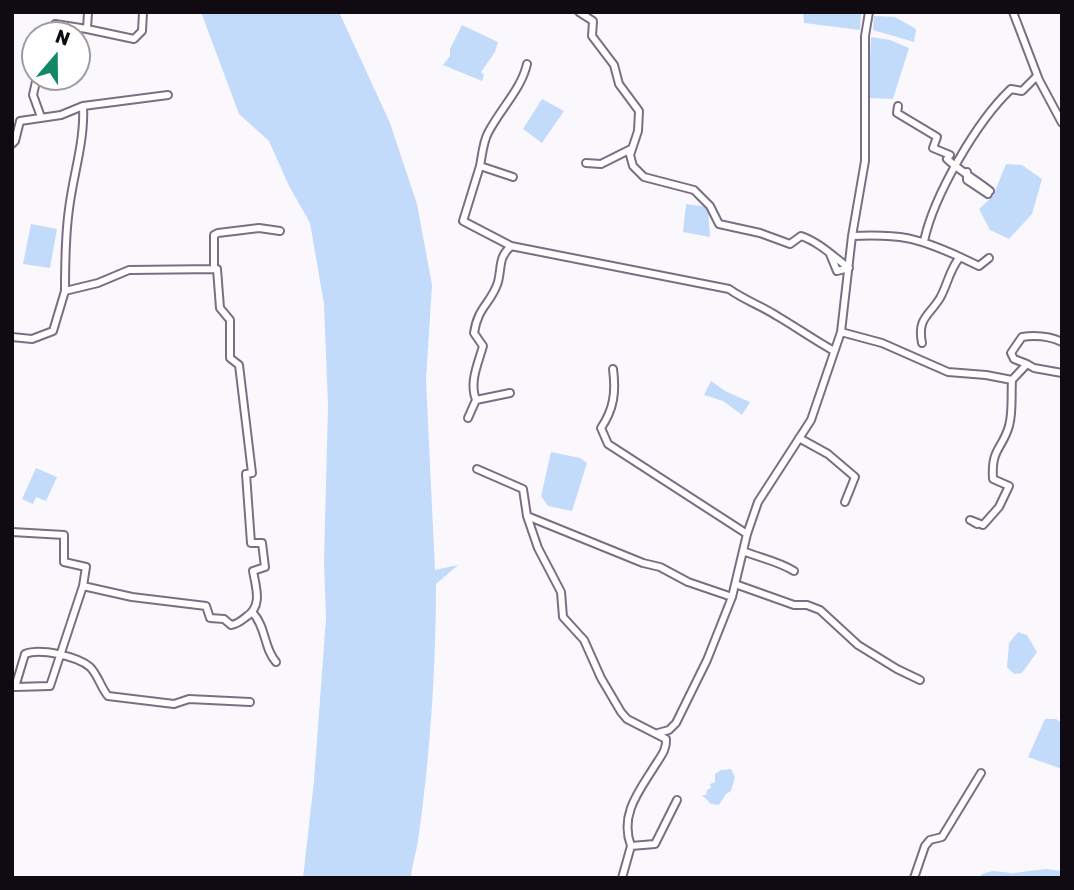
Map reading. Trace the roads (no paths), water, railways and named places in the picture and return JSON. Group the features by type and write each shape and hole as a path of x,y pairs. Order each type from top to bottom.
{"street":[{"path":"91,30 134,39 142,31 143,12"},
{"path":"579,12 593,21 592,36 614,65 619,84 627,99 639,111 638,131 630,155 633,166 644,177 694,190 710,206 719,224 760,233 790,244 801,236 811,239 849,268"},
{"path":"658,733 669,730 682,713 707,660 732,597 747,534 758,502 811,420 841,332 852,236 865,160 865,36 869,12"},
{"path":"1013,12 1037,75 1062,123"},
{"path":"527,64 523,78 487,134 463,221 511,246 729,289 779,316 803,334 834,351"},
{"path":"924,241 942,191 998,102 1011,89 1022,91 1037,75"},
{"path":"34,91 41,117"},
{"path":"12,144 20,121 61,115 83,106 168,95"},
{"path":"12,337 32,339 53,331 65,291 69,208 84,126 83,106"},
{"path":"898,106 897,113 937,137 933,148 950,155 947,159 967,172 967,180 990,192"},
{"path":"586,163 601,164 633,148"},
{"path":"480,166 513,177"},
{"path":"214,269 214,235 259,229 279,231"},
{"path":"852,236 890,234 924,241 979,266 989,258"},
{"path":"468,418 476,401 473,381 483,346 474,332 476,321 482,306 492,296 499,278 503,253 511,246"},
{"path":"922,343 920,331 926,313 940,299 953,266 960,257"},
{"path":"65,291 97,283 129,270 217,269 220,308 230,320 230,358 239,365 252,473 246,474 251,542 261,543 265,567 253,571 258,602 253,613 231,625 224,619 210,618 206,606 132,597 83,586"},
{"path":"841,332 883,343 948,372 1012,380"},
{"path":"1062,342 1043,337 1022,337 1011,353 1014,359 1034,368 1062,373"},
{"path":"977,524 970,520 983,525 999,507 1009,486 993,479 994,456 1008,429 1012,380 1027,364"},
{"path":"613,369 616,393 609,407 608,417 601,428 608,444 747,534"},
{"path":"476,401 510,393"},
{"path":"799,438 828,454 855,477 845,502"},
{"path":"477,469 523,489 527,516 538,548 561,592 563,617 584,640 601,678 621,712 627,719 666,739 667,745 638,792 628,815 626,827 631,846 622,878"},
{"path":"527,516 643,563 660,567 688,582 732,597"},
{"path":"12,532 64,534 64,562 86,567 83,586 61,654 50,686 13,687 27,653 61,654 90,667 108,696 174,704 184,699 250,702"},
{"path":"743,551 780,562 794,570"},
{"path":"735,584 794,605 807,605 820,611 858,645 920,680"},
{"path":"253,613 260,620 276,662"},
{"path":"914,878 925,846 930,840 943,835 981,773"},
{"path":"631,846 655,844 677,800"}],"water":[{"path":"201,12 339,12 390,123 417,204 432,285 426,380 435,570 458,565 436,584 429,745 411,878 303,878 314,781 326,618 324,562 328,406 324,304 310,223 289,186 269,141 239,114"},
{"path":"803,12 861,12 860,30 804,23"},
{"path":"874,16 895,17 916,29 914,42 873,30"},
{"path":"462,25 498,42 495,52 481,72 484,75 482,81 443,65 450,56 450,49"},
{"path":"871,37 890,40 909,48 893,99 868,98"},
{"path":"542,99 564,111 542,143 523,129"},
{"path":"1006,164 1022,165 1042,179 1032,214 1009,239 990,230 979,209 993,196"},
{"path":"686,204 708,207 710,237 683,232"},
{"path":"31,224 57,229 50,268 23,264"},
{"path":"711,381 725,391 750,402 742,415 723,401 704,395"},
{"path":"551,452 580,458 587,463 572,511 548,506 541,496"},
{"path":"36,468 57,477 46,501 36,497 33,504 22,499"},
{"path":"1018,632 1027,635 1037,652 1022,673 1014,674 1007,667 1009,643"},
{"path":"1045,719 1056,719 1062,723 1062,769 1028,757"},
{"path":"731,769 735,777 731,791 719,805 711,804 702,795 706,795 711,788 710,784 715,782 715,774"}],"waterway":[{"path":"1014,878 1046,874 1062,876"},
{"path":"985,878 1011,878"}]}
